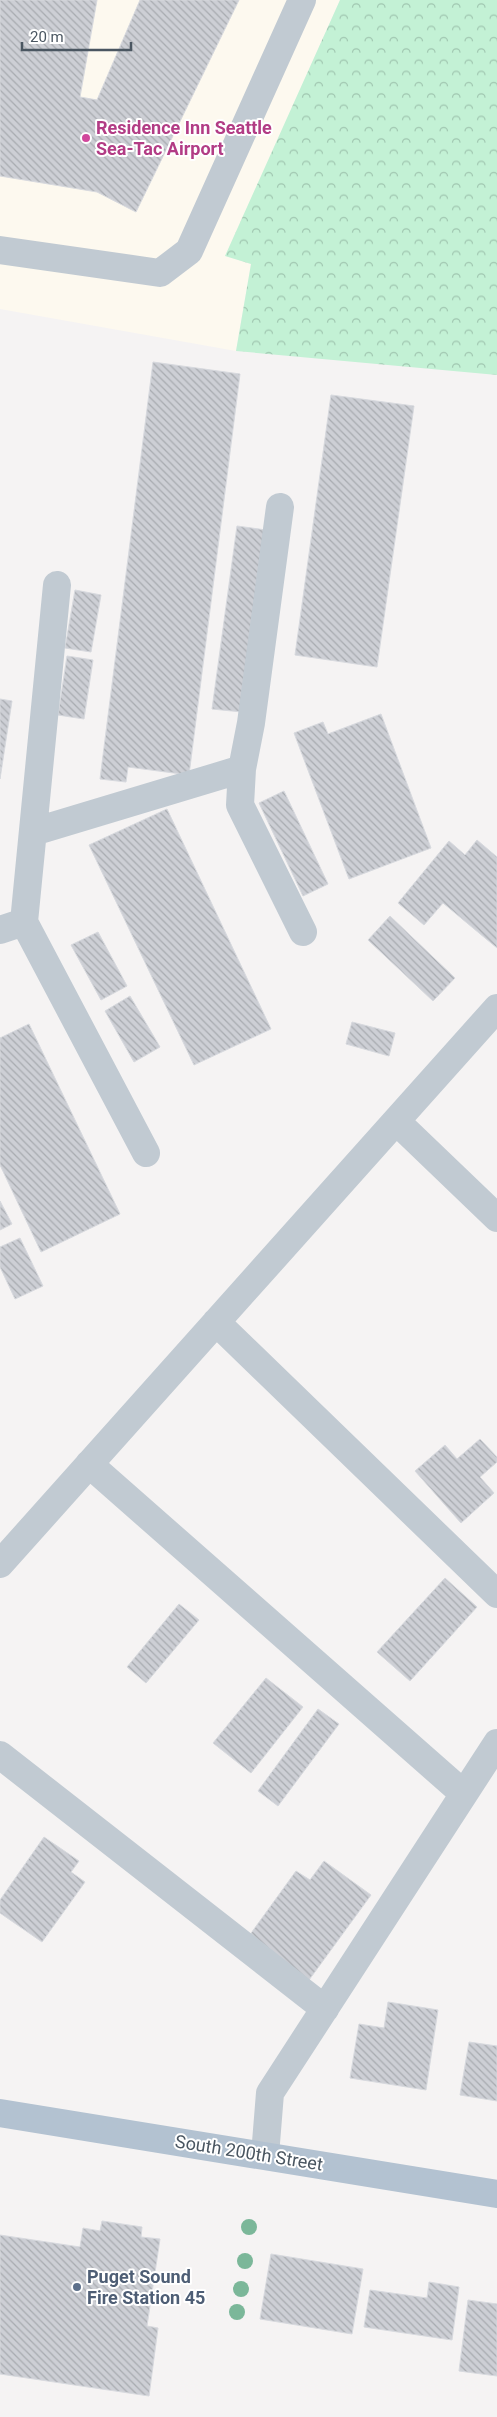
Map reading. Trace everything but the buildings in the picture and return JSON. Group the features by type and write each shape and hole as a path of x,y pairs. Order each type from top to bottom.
{"main road":[{"name":"South 200th Street","path":"0,2113 497,2194"}],"lane":[{"path":"0,250 160,273 189,251 302,0"},
{"path":"280,507 251,723 242,770 240,805 303,932"},
{"path":"58,585 33,832 12,926 146,1152"},
{"path":"33,832 242,770"},
{"path":"0,1564 497,1008"},
{"path":"396,1121 497,1218"},
{"path":"216,1322 497,1594"},
{"path":"89,1464 464,1794"},
{"path":"265,2155 270,2093 497,1743"},
{"path":"0,1755 325,2009"}],"shaded area":[{"path":"0,0 340,0 226,256 251,264 236,351 0,309"}],"green space":[{"path":"340,0 497,0 497,375 236,351 251,264 225,256"}],"place":[{"name":"Residence Inn Seattle Sea-Tac Airport","path":"86,138"},
{"name":"Puget Sound Fire Station 45","path":"77,2287"}]}
